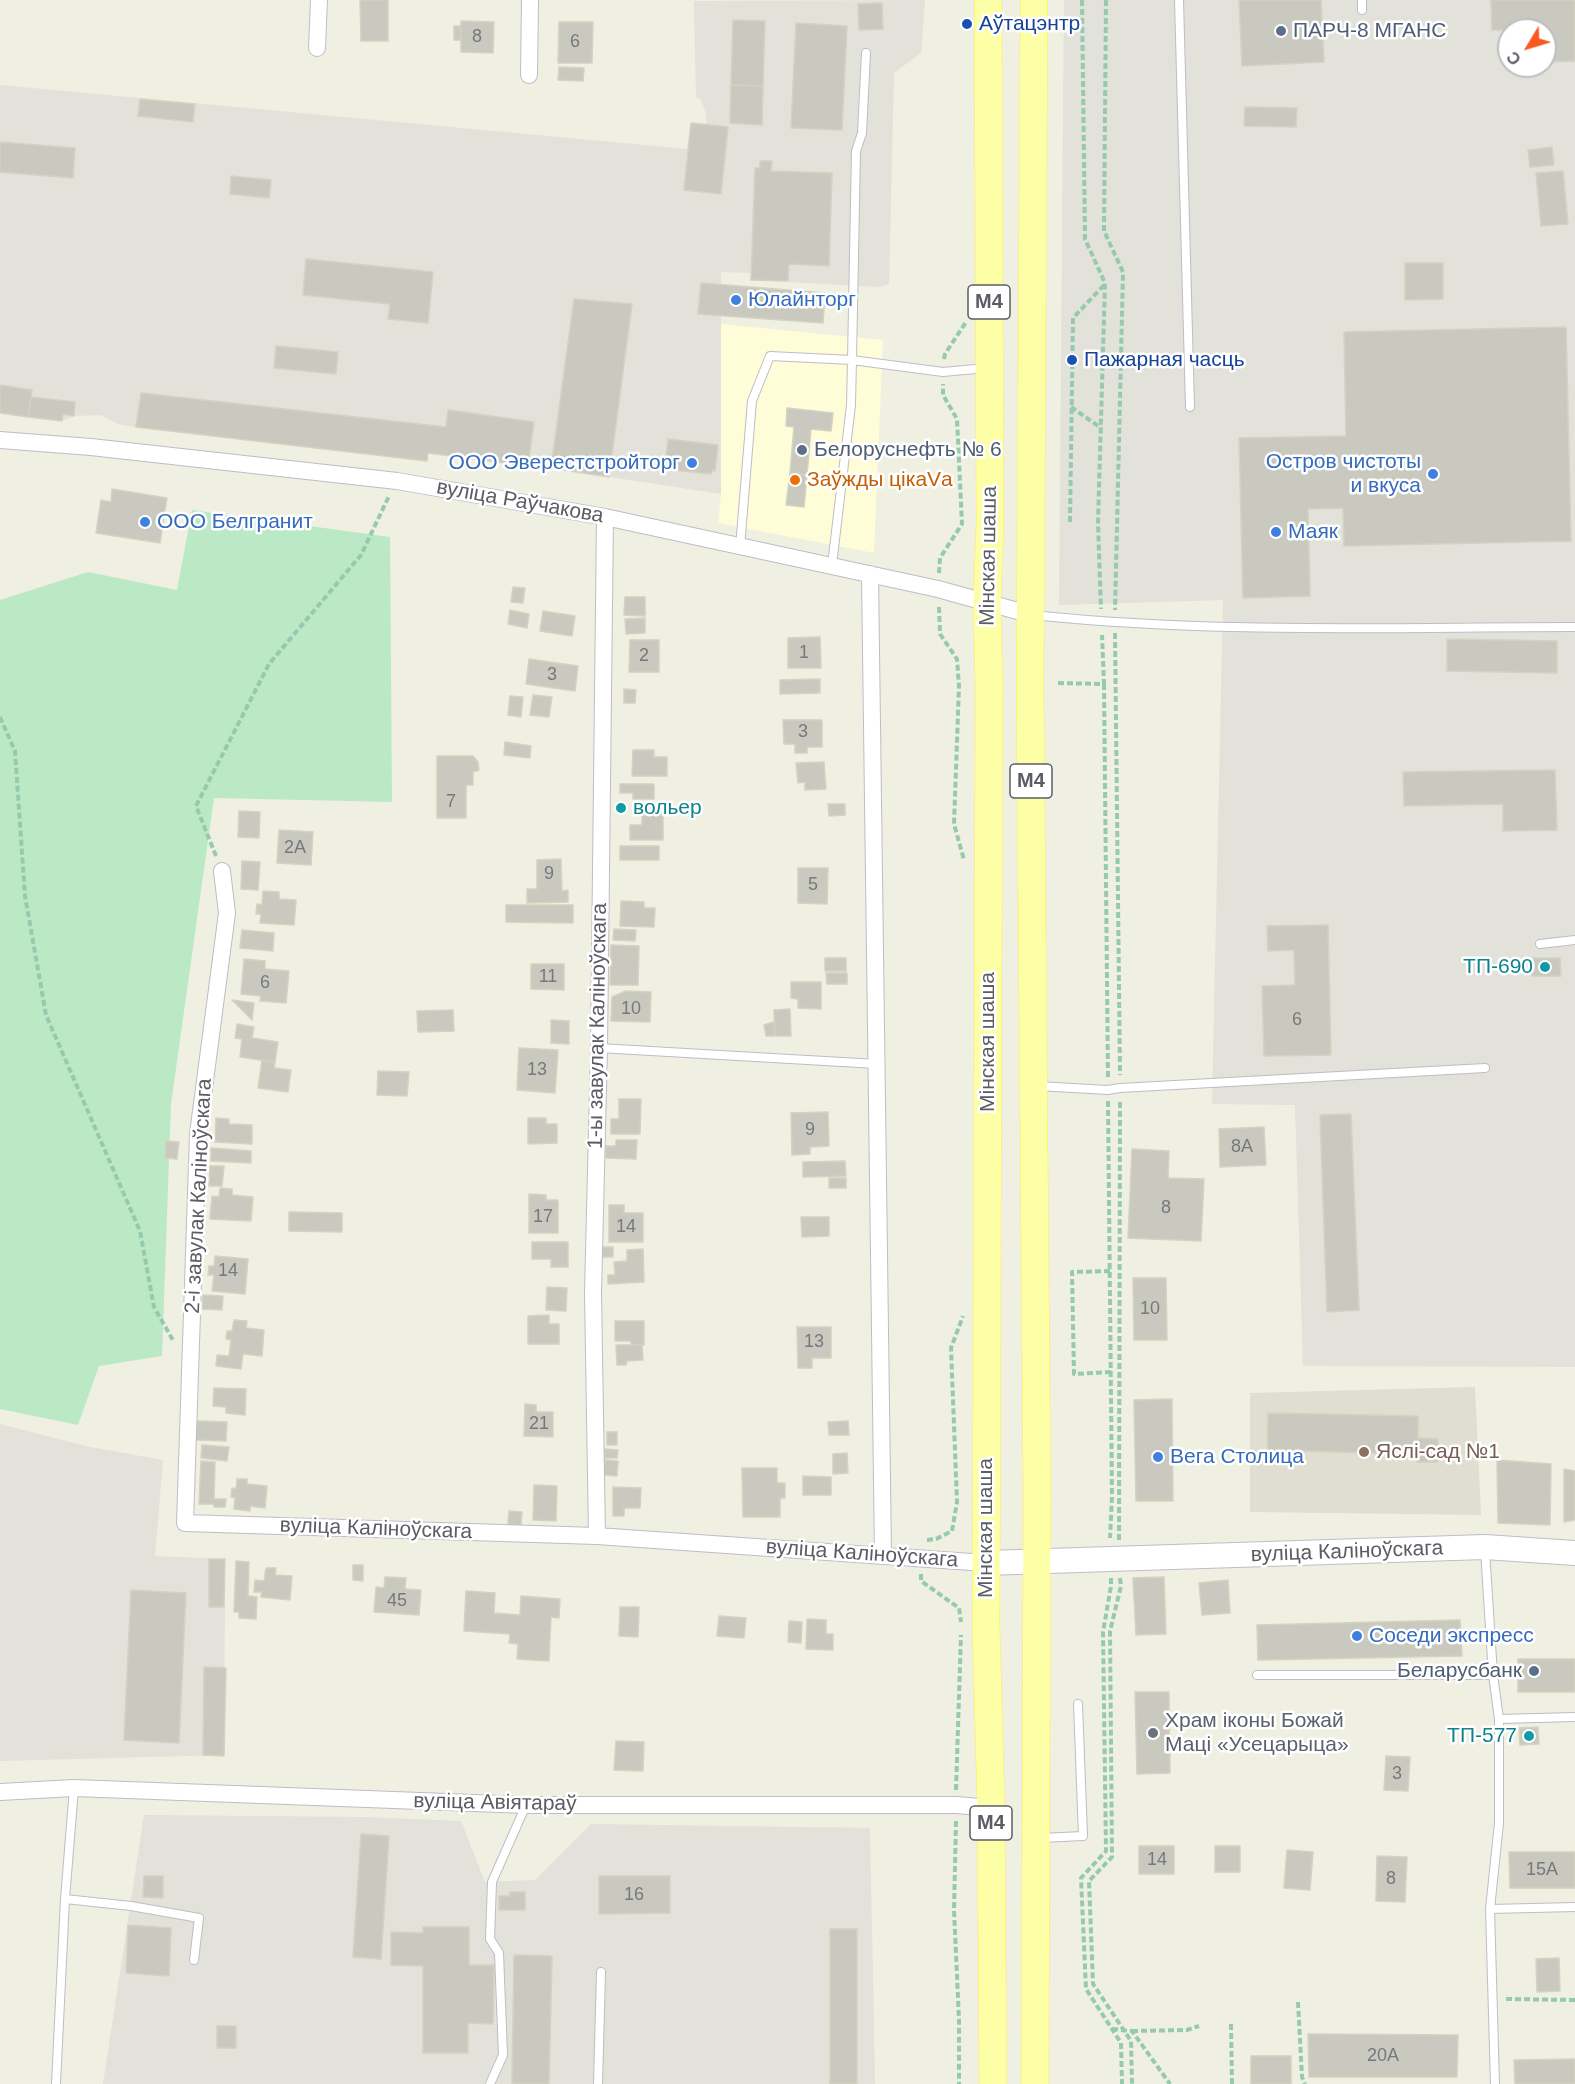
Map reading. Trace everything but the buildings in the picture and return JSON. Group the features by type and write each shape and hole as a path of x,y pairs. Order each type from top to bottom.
{"main road":[{"name":"Мінская шаша","path":"988,0 990,522 987,604 989,718 986,1563 993,2084"},
{"name":"Мінская шаша","path":"1034,0 1030,683 1037,1563 1035,2084"},
{"name":"вуліца Каліноўскага","path":"986,1563 1485,1547 1575,1553"}],"street":[{"path":"317,48 319,0"},
{"path":"530,0 530,75"},
{"name":"вуліца Раўчакова","path":"0,440 90,447 397,481 605,517 938,589 1032,615"},
{"name":"1-ы завулак Каліноўскага","path":"597,1536 593,1293 599,1048 605,517"},
{"path":"870,574 883,1556"},
{"name":"2-і завулак Каліноўскага","path":"184,1523 198,1134 227,912 222,871"},
{"name":"вуліца Каліноўскага","path":"184,1523 597,1536 986,1563"},
{"name":"вуліца Авіятараў","path":"0,1792 74,1788 526,1805 956,1805 991,1808"}],"lane":[{"path":"1179,0 1190,407"},
{"path":"1362,0 1362,10"},
{"path":"832,565 851,405 856,151 862,133 866,53"},
{"path":"740,547 752,401 770,356 852,360 942,372 990,368"},
{"path":"1032,615 1101,622 1249,627 1575,627"},
{"path":"1540,944 1575,940"},
{"path":"599,1048 877,1064"},
{"path":"1034,1086 1108,1090 1485,1068"},
{"path":"1485,1547 1498,1719 1499,1824 1490,1909 1495,2084"},
{"path":"1257,1675 1493,1675"},
{"path":"1037,1838 1083,1836 1078,1704"},
{"path":"1498,1719 1575,1717"},
{"path":"56,2084 65,1899 74,1788"},
{"path":"490,2084 503,2055 500,1953 490,1939 492,1882 526,1805"},
{"path":"65,1899 130,1906 198,1918 194,1960"},
{"path":"1490,1909 1575,1907"},
{"path":"598,2084 600,1972"}],"path":[{"path":"1082,0 1084,239 1105,283 1098,523 1104,684 1112,1497 1114,1560 1121,1586 1110,1631 1112,1857 1089,1881 1093,1984 1131,2041 1132,2084"},
{"path":"1106,0 1104,231 1123,272 1115,622 1120,1088 1114,1560 1102,1632 1106,1851 1081,1878 1086,1989 1121,2043 1122,2084"},
{"path":"1070,522 1072,318 1105,283"},
{"path":"958,686 957,659 940,634 938,589 940,558 962,524 957,419 943,395 942,372 945,354 967,321"},
{"path":"1071,407 1101,428"},
{"path":"222,871 196,806 269,664 361,555 397,481"},
{"path":"1058,682 1104,684"},
{"path":"0,717 15,751 25,896 46,1015 140,1231 154,1307 190,1371"},
{"path":"1110,1271 1072,1272 1074,1374 1111,1372"},
{"path":"959,2084 959,2020 954,1910 962,1625"},
{"path":"1493,1999 1575,2000"},
{"path":"1298,2002 1302,2076 1305,2084"},
{"path":"1231,2024 1232,2084"},
{"path":"1112,2029 1187,2030 1198,2025"},
{"path":"1132,2031 1170,2084"}],"shaded area":[{"path":"925,0 921,53 894,73 889,284 879,287 751,280 751,273 721,272 721,494 551,468 428,453 427,461 136,427 118,424 101,415 74,416 62,421 0,413 0,85 687,149 691,123 706,124 706,112 700,99 696,97 694,1"},
{"path":"1064,0 1575,0 1575,1367 1303,1366 1295,1105 1212,1104 1223,600 1059,605"},
{"path":"721,324 883,340 874,553 718,523 721,494"},
{"name":"Яслі-сад №1","path":"1475,1387 1481,1515 1250,1512 1250,1393"},
{"path":"0,1424 90,1447 163,1460 155,1556 225,1559 224,1755 0,1761"},
{"path":"144,1815 365,1817 461,1821 485,1882 535,1880 591,1824 870,1828 875,2084 103,2084"}],"green space":[{"path":"192,510 390,537 392,802 214,798 171,1104 162,1356 99,1366 78,1425 0,1409 0,600 88,572 177,590"}],"place":[{"name":"Аўтацэнтр","path":"967,24"},
{"name":"ПАРЧ-8 МГАНС","path":"1281,31"},
{"name":"Юлайнторг","path":"736,300"},
{"name":"Пажарная часць","path":"1072,360"},
{"name":"Белоруснефть № 6","path":"802,450"},
{"name":"ООО Эверестстройторг","path":"692,463"},
{"name":"Остров чистоты и вкуса","path":"1433,474"},
{"name":"Заўжды цікаVа","path":"795,480"},
{"name":"ООО Белгранит","path":"145,522"},
{"name":"Маяк","path":"1276,532"},
{"name":"вольер","path":"621,808"},
{"name":"ТП-690","path":"1545,967"},
{"name":"Яслі-сад №1","path":"1364,1452"},
{"name":"Вега Столица","path":"1158,1457"},
{"name":"Соседи экспресс","path":"1357,1636"},
{"name":"Беларусбанк","path":"1534,1671"},
{"name":"Храм іконы Божай Маці «Усецарыца»","path":"1153,1733"},
{"name":"ТП-577","path":"1529,1736"}]}
